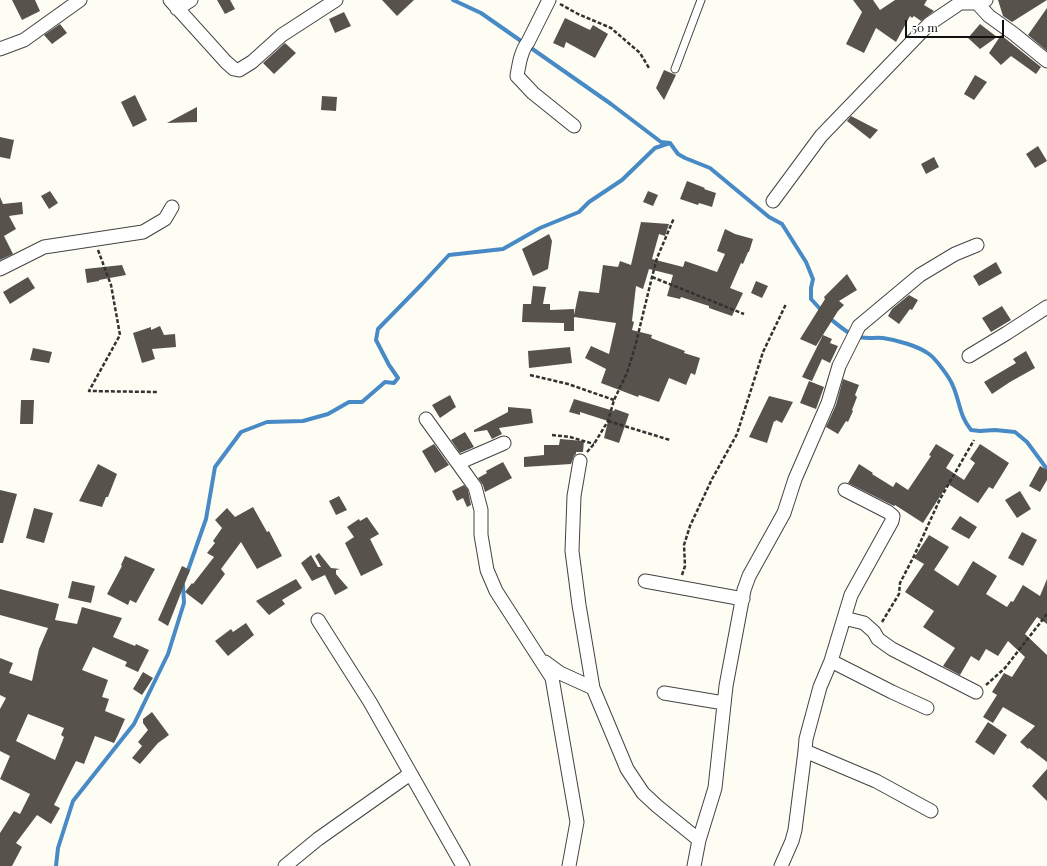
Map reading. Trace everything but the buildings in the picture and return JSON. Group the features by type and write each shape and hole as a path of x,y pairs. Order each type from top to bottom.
{"street":[{"path":"0,49 24,40 80,0"},
{"path":"191,0 174,5 226,62 234,69 239,70 252,62 282,35 336,0"},
{"path":"554,2 544,12 526,45 519,63 517,76 533,93 574,126"},
{"path":"773,201 821,136 929,24 955,2 981,2 989,16 1047,61"},
{"path":"0,270 44,247 143,232 164,219 172,208"},
{"path":"694,866 699,840 715,788 724,703 744,590 749,576 784,513 795,479 828,403 839,366 859,326 920,275 955,254 977,245"},
{"path":"969,356 1047,307"},
{"path":"426,419 475,488 481,510 481,535 487,570 496,591 552,678 577,822 568,866"},
{"path":"458,463 504,443"},
{"path":"580,461 574,496 572,551 592,688 628,770 643,793 699,840"},
{"path":"781,866 795,830 806,739 820,687 831,661 851,595 892,521 893,516 845,490"},
{"path":"645,581 743,599"},
{"path":"844,618 864,623 874,632 878,639 892,649 976,692"},
{"path":"318,620 370,702 463,866"},
{"path":"539,657 560,673 592,688"},
{"path":"831,661 927,708"},
{"path":"664,693 724,703"},
{"path":"805,751 876,781 931,811"},
{"path":"285,866 318,839 410,774"}],"lane":[{"path":"675,70 701,0"}],"path":[{"path":"554,2 611,28 640,53 649,68"},
{"path":"580,461 594,444 608,420 614,400 627,373 657,258 674,218"},
{"path":"94,239 111,285 120,335 89,391 157,392"},
{"path":"652,277 744,314"},
{"path":"679,587 685,566 684,545 690,526 712,479 737,434 763,352 786,304"},
{"path":"530,375 568,384 614,400"},
{"path":"608,420 670,440"},
{"path":"552,435 570,437 594,444"},
{"path":"874,632 899,594 900,582 914,556 940,499 974,440"},
{"path":"976,692 990,682 1005,668 1047,614"}],"waterway":[{"path":"453,0 481,13 611,104 661,142 670,143 678,154 710,168 769,217 782,224 806,262 813,279 811,299 822,311"},
{"path":"187,573 206,519 215,467 241,432 267,422 303,421 328,414 349,402 362,402 385,382 394,383 398,378 389,365 376,340 378,329 449,255 503,249 540,228 579,212 589,202 622,180 655,148 670,143"},
{"path":"828,317 856,337 895,340 913,346 932,356 951,383 964,419 971,430 1015,432 1027,442 1047,469"},
{"path":"56,866 58,848 73,801 134,724 168,654 184,603 183,585"}]}
